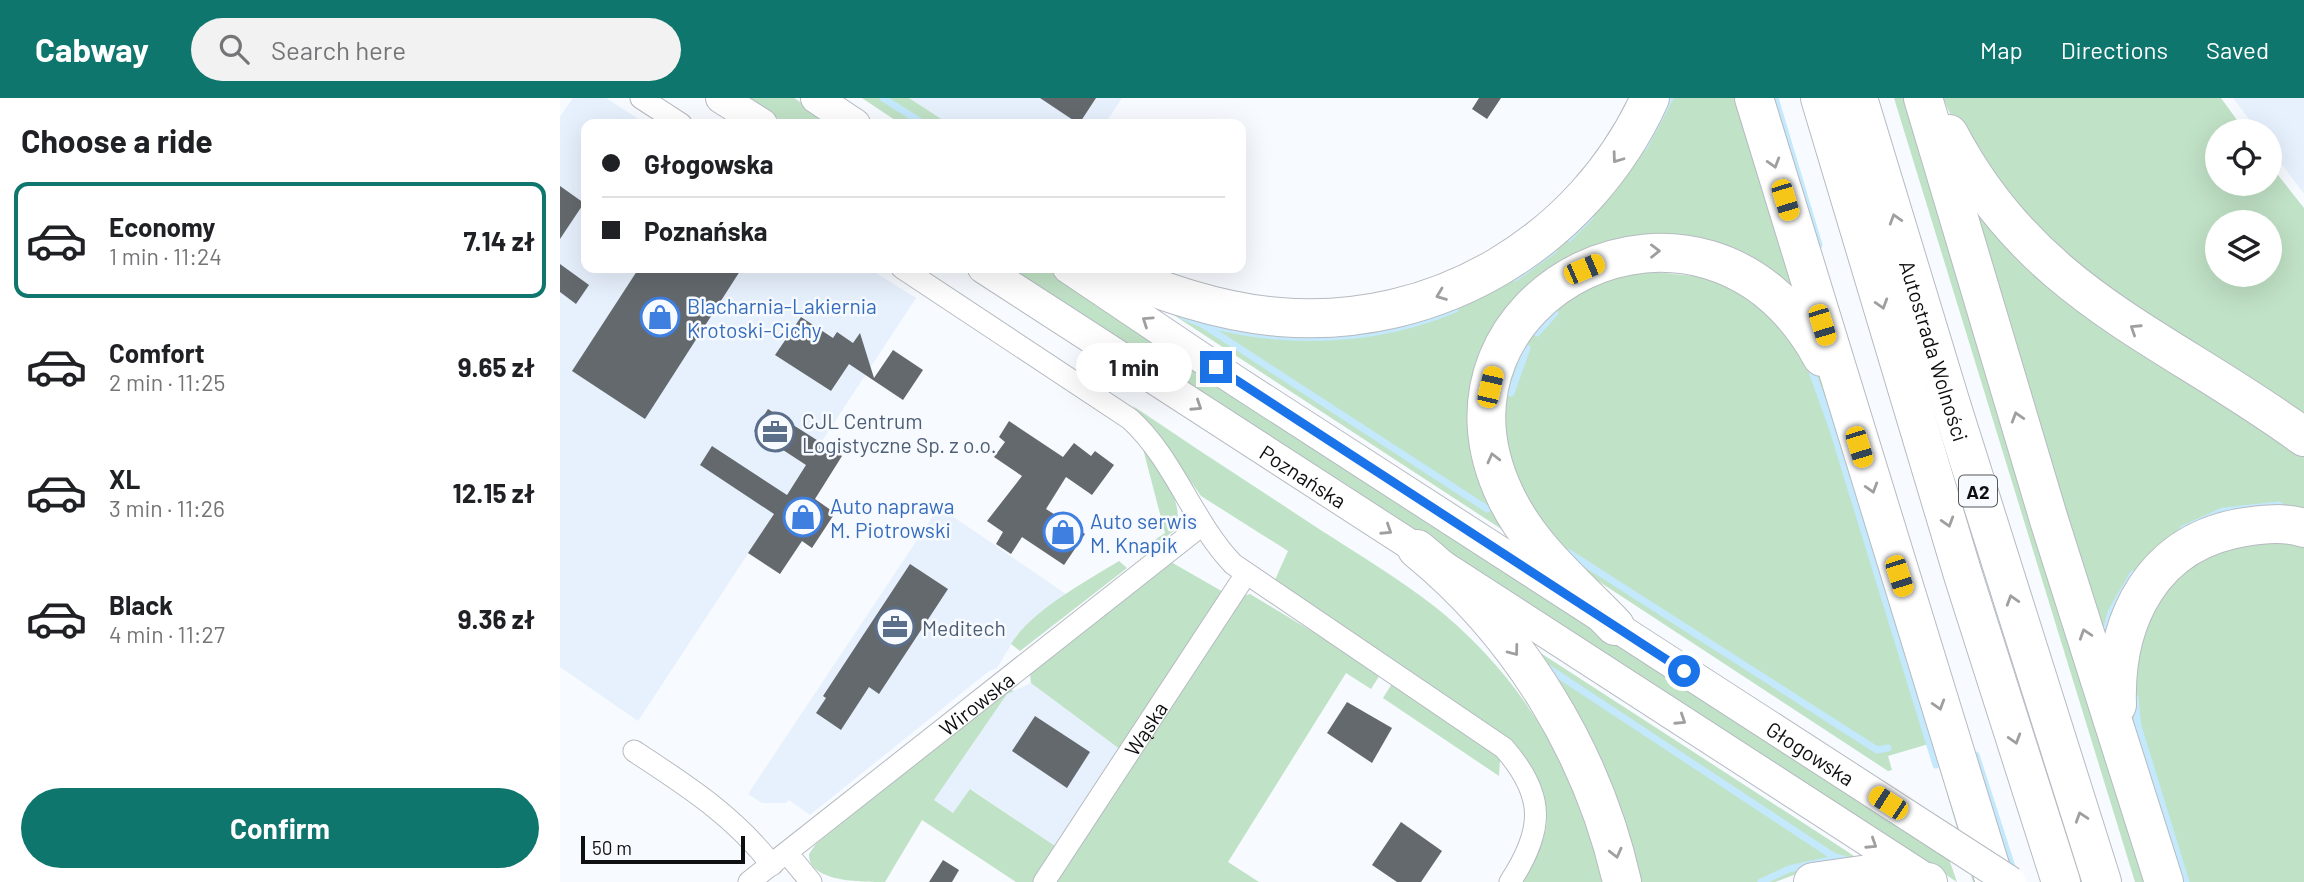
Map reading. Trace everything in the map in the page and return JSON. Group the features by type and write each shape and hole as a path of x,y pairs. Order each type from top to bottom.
{"highway":[{"path":"1114,273 1182,298 1278,317 1342,318 1403,308 1433,299 1497,270 1555,228 1600,180 1622,151 1650,98"},
{"path":"1754,98 1995,882"},
{"name":"Autostrada Wolności","path":"1820,98 1964,575 2061,882"},
{"name":"Autostrada Wolności","path":"1858,98 1951,404 2102,882"},
{"path":"1923,98 2016,413 2164,882"},
{"path":"1931,98 1965,163 1985,193 2019,235 2061,276 2115,316 2242,393 2304,437"},
{"path":"1615,626 1525,531 1505,495 1493,461 1487,418 1494,372 1515,329 1539,302 1572,275 1614,257 1656,251 1710,258 1752,279 1803,327 1827,366 1852,423"},
{"path":"2127,769 2119,728 2119,650 2130,615 2143,591 2171,560 2206,538 2235,528 2262,524 2304,528"},
{"path":"1417,549 1470,596 1545,696 1590,778 1614,843 1622,882"},
{"path":"1813,882 1869,874 1930,882"}],"main road":[{"path":"721,98 754,119"},
{"path":"816,98 848,119"},
{"name":"Poznańska","path":"992,273 1624,683"},
{"name":"Poznańska","path":"1076,273 1647,648"},
{"name":"Głogowska","path":"1647,648 2011,882"},
{"name":"Głogowska","path":"1624,683 1930,882"}],"street":[{"path":"641,98 673,119"},
{"path":"910,273 1130,419 1148,437 1221,551 1246,574 1504,748 1526,777 1533,793 1537,823 1533,842 1510,882"},
{"name":"Wirowska","path":"749,882 1202,525"},
{"name":"Wąska","path":"1044,882 1246,574"},
{"path":"634,751 726,815 811,882"}],"shaded area":[{"path":"573,98 606,98 638,119 581,119 581,273 876,273 916,298 638,721 560,667 560,117"},
{"path":"909,98 1122,98 1108,119 941,119"},
{"path":"2233,98 2304,98 2304,194 2282,164 2282,119 2249,119"},
{"name":"Meditech","path":"939,507 1066,594 1017,635 997,668 989,671 810,815 789,800 785,803 762,803 748,794"},
{"path":"1031,683 1121,750 1058,848 971,789 953,813 934,800 1007,694"}],"green space":[{"path":"746,98 794,98 826,119 778,119"},
{"path":"862,98 909,98 941,119 894,119"},
{"path":"1662,98 1747,98 1811,310 1664,240 1502,334 1506,532 1166,310 1450,303"},
{"path":"1894,98 1911,98 2153,882 2135,882"},
{"path":"1943,98 2221,98 2236,119 2205,119 2205,196 2282,196 2282,180 2304,208 2304,424 2056,256 1951,116"},
{"path":"1953,171 2304,448 2304,516 2232,517 2106,656"},
{"path":"1617,268 1741,281 1825,381 1982,882 1973,882 1932,743 1888,756 1892,770 1888,771 1560,556 1514,498 1501,394 1543,314"},
{"path":"1013,273 1052,273 1949,859 1957,882"},
{"path":"1133,406 1392,576 1434,606 1465,633 1520,695 1562,765 1579,803 1602,882 1520,882 1537,854 1546,829 1545,804 1534,773 1274,582 1288,551 1201,496 1156,432"},
{"path":"1142,445 1169,485 1177,508 1175,530 1159,542 1153,541 1165,533"},
{"path":"2304,539 2304,882 2180,882 2130,713 2146,609 2211,549"},
{"path":"1119,561 1127,568 1020,651 1011,644 1045,608"},
{"path":"1171,562 1225,593 1121,750 1031,683 1030,674"},
{"path":"1250,594 1381,673 1371,689 1346,673 1228,862 1259,882 1051,882 1243,596"},
{"path":"1516,637 1867,865 1799,873 1775,882 1632,882"},
{"path":"1393,682 1493,750 1500,760 1499,776 1383,698"},
{"path":"1009,689 1014,691 1007,694 934,800 953,813 970,789 1058,848 1035,882 1016,882 922,820 885,882 838,878 817,870 811,863 809,854 816,844"}],"building":[{"path":"1040,98 1096,98 1082,119 1072,119"},
{"path":"1479,98 1501,98 1487,119 1472,109"},
{"path":"560,186 581,201 581,208 560,239"},
{"path":"560,264 589,285 576,304 560,292"},
{"path":"636,273 739,273 645,419 572,371"},
{"path":"801,317 833,338 837,332 853,343 860,333 874,378 893,350 923,370 903,400 849,364 831,391 775,355"},
{"path":"768,409 842,456 815,499 835,513 812,548 802,541 780,574 748,553 774,514 700,465 712,446 787,495 806,465 754,431"},
{"path":"1009,421 1063,457 1074,443 1091,456 1095,451 1114,465 1092,495 1066,477 1046,509 1085,534 1064,565 1022,537 1011,554 996,544 1003,532 987,521 1022,476 994,457 1005,442 999,437"},
{"path":"910,564 948,589 879,694 869,687 841,730 816,713 826,698 823,696"},
{"path":"1347,702 1392,728 1372,763 1327,733"},
{"path":"1035,716 1090,752 1067,788 1012,751"},
{"path":"1401,822 1442,851 1421,882 1397,882 1372,865"},
{"path":"943,860 959,870 952,882 929,882"}],"waterway":[{"path":"883,98 916,119"},
{"path":"1644,147 1670,98"},
{"path":"1775,98 1819,245"},
{"path":"1569,238 1590,217"},
{"path":"1515,278 1554,250"},
{"path":"1215,326 1275,336 1336,337 1397,328 1455,309"},
{"path":"1537,333 1555,313"},
{"path":"1183,316 1202,324 1487,509"},
{"path":"1511,393 1527,348"},
{"path":"1810,366 1832,427 1936,765"},
{"path":"2183,529 2223,511 2279,505"},
{"path":"1569,553 1877,750 1888,748"},
{"path":"2104,639 2111,612 2133,574"},
{"path":"1545,666 1833,856 1850,861"},
{"path":"2135,698 2138,726 2186,882"},
{"path":"1976,755 2014,873"},
{"path":"1761,882 1789,869 1830,860"}],"place":[{"name":"Blacharnia-Lakiernia Krotoski-Cichy","path":"660,317"},
{"name":"CJL Centrum Logistyczne Sp. z o.o.","path":"775,432"},
{"name":"Auto naprawa M. Piotrowski","path":"803,517"},
{"name":"Auto serwis M. Knapik","path":"1063,532"},
{"name":"Meditech","path":"895,627"}],"route":[{"path":"1216,367 1684,671"}]}
